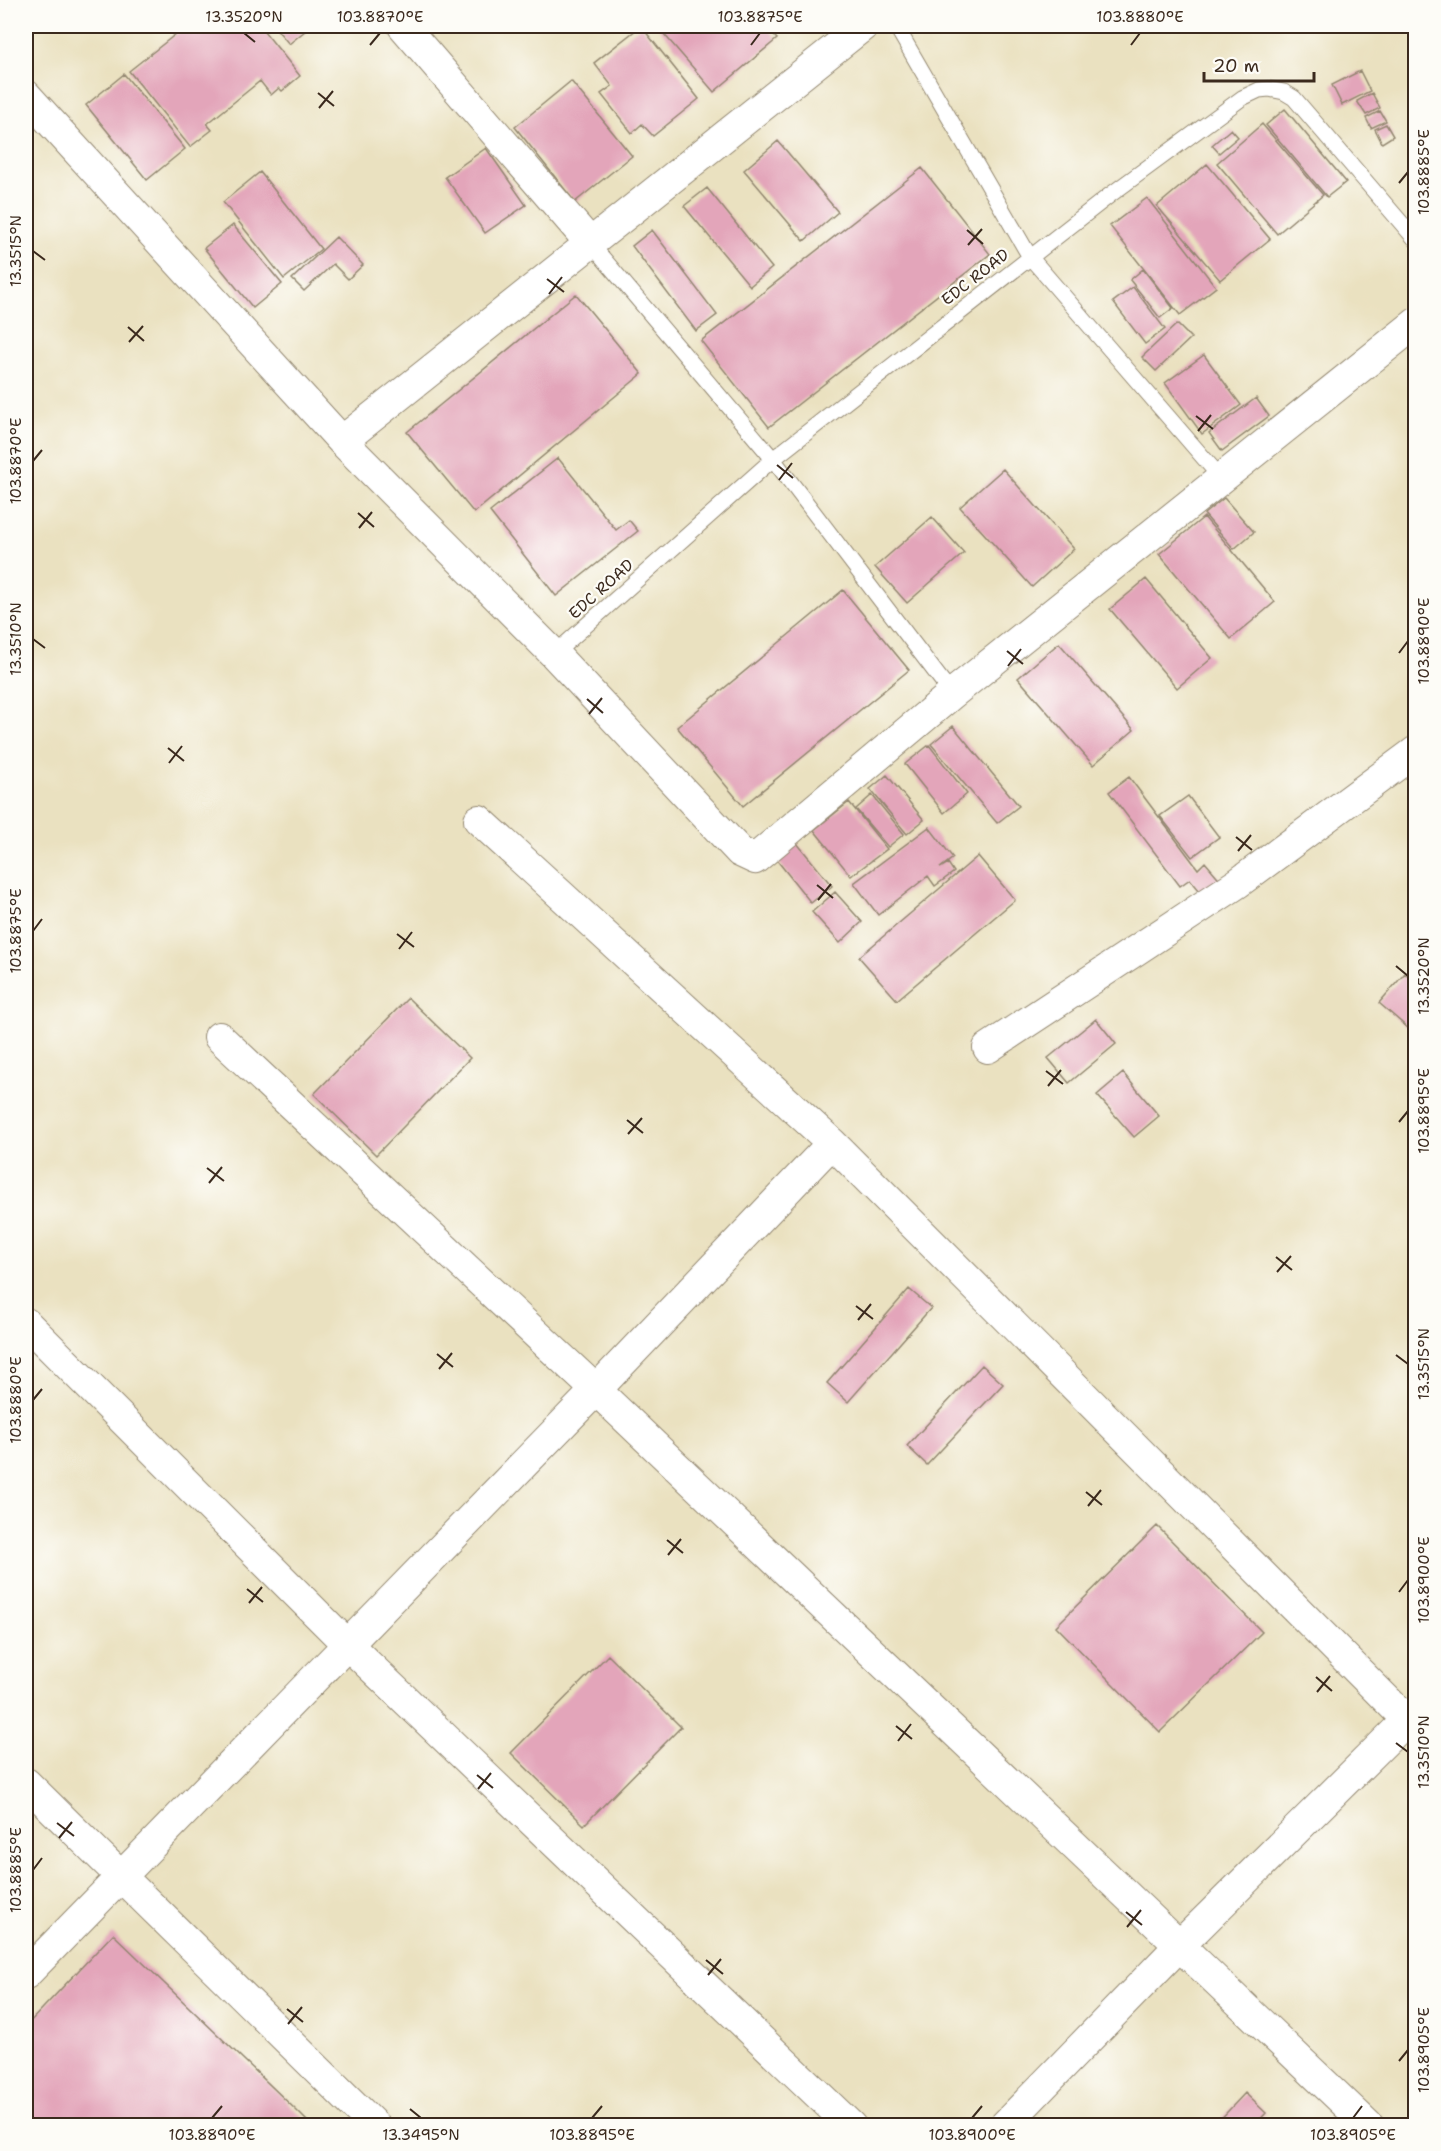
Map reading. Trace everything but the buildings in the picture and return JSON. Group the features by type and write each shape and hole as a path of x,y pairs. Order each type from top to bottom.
{"street":[{"path":"342,441 863,26"},
{"path":"414,29 591,244"},
{"path":"26,94 342,441 554,654 740,852 755,859 952,694 1416,322"},
{"path":"988,1048 1238,883 1416,751"},
{"path":"479,820 832,1143 1412,1720 1181,1944 1004,2126"},
{"path":"219,1037 596,1390 1181,1944 1369,2126"},
{"path":"26,1974 596,1390 832,1143"},
{"path":"26,1323 348,1645 851,2126"},
{"path":"26,1783 375,2126"}],"lane":[{"path":"896,26 1029,257 1221,478"},
{"name":"EDC ROAD","path":"554,654 772,459 1029,257 1242,98 1259,90 1269,89 1284,92 1294,98 1416,240"},
{"path":"591,244 772,459 952,694"}]}
